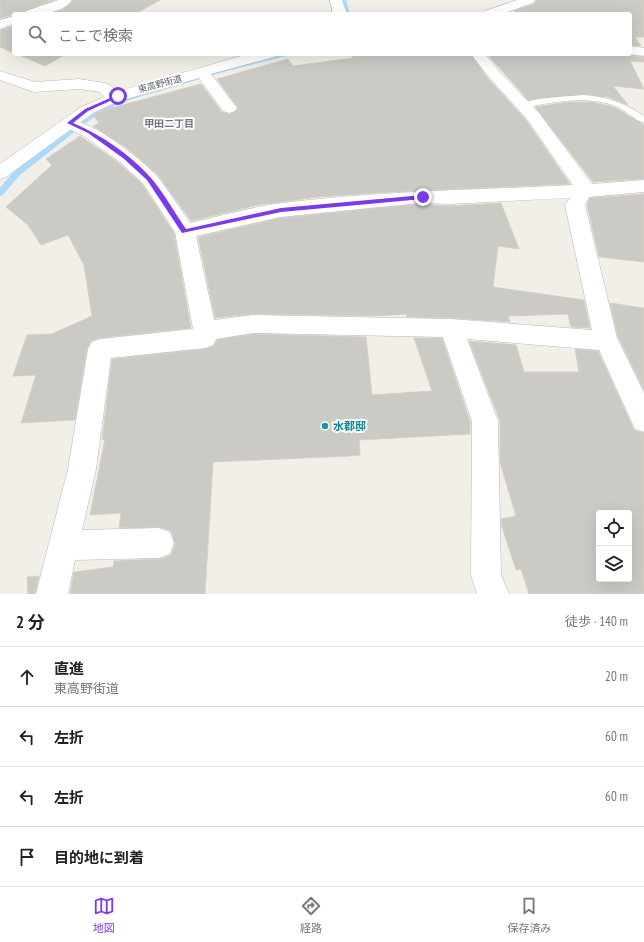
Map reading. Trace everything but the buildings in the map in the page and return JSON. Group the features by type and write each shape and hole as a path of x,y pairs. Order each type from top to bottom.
{"street":[{"path":"37,12 63,3 66,0"},
{"path":"336,0 339,12"},
{"path":"496,12 529,0"},
{"path":"0,25 12,21"},
{"path":"632,50 644,52"},
{"name":"東高野街道","path":"0,173 87,110 113,98 259,56"},
{"path":"480,56 533,116 584,188 575,205 606,341 644,420"},
{"path":"202,72 229,108"},
{"path":"0,75 34,86 79,84 106,88 113,98"},
{"path":"52,594 82,469 100,348 205,338 205,331 184,231 149,179 125,156 90,132 69,123"},
{"path":"184,231 249,216 288,210 420,197 449,198 644,186"},
{"path":"205,331 253,324 451,328 606,341"},
{"path":"451,328 485,421 486,575 493,594"},
{"path":"64,545 159,543"}],"lane":[{"path":"522,105 581,98 602,98 617,104 644,120"}],"waterway":[{"path":"343,0 346,12"},
{"path":"0,193 17,173 103,109 127,99 225,70 283,56"}],"place":[{"name":"水郡邸","path":"325,426"}],"district":[{"name":"甲田二丁目","path":"169,123"}],"route":[{"path":"118,96 87,110 69,123 90,132 125,156 149,179 184,231 281,210 423,197"}]}
